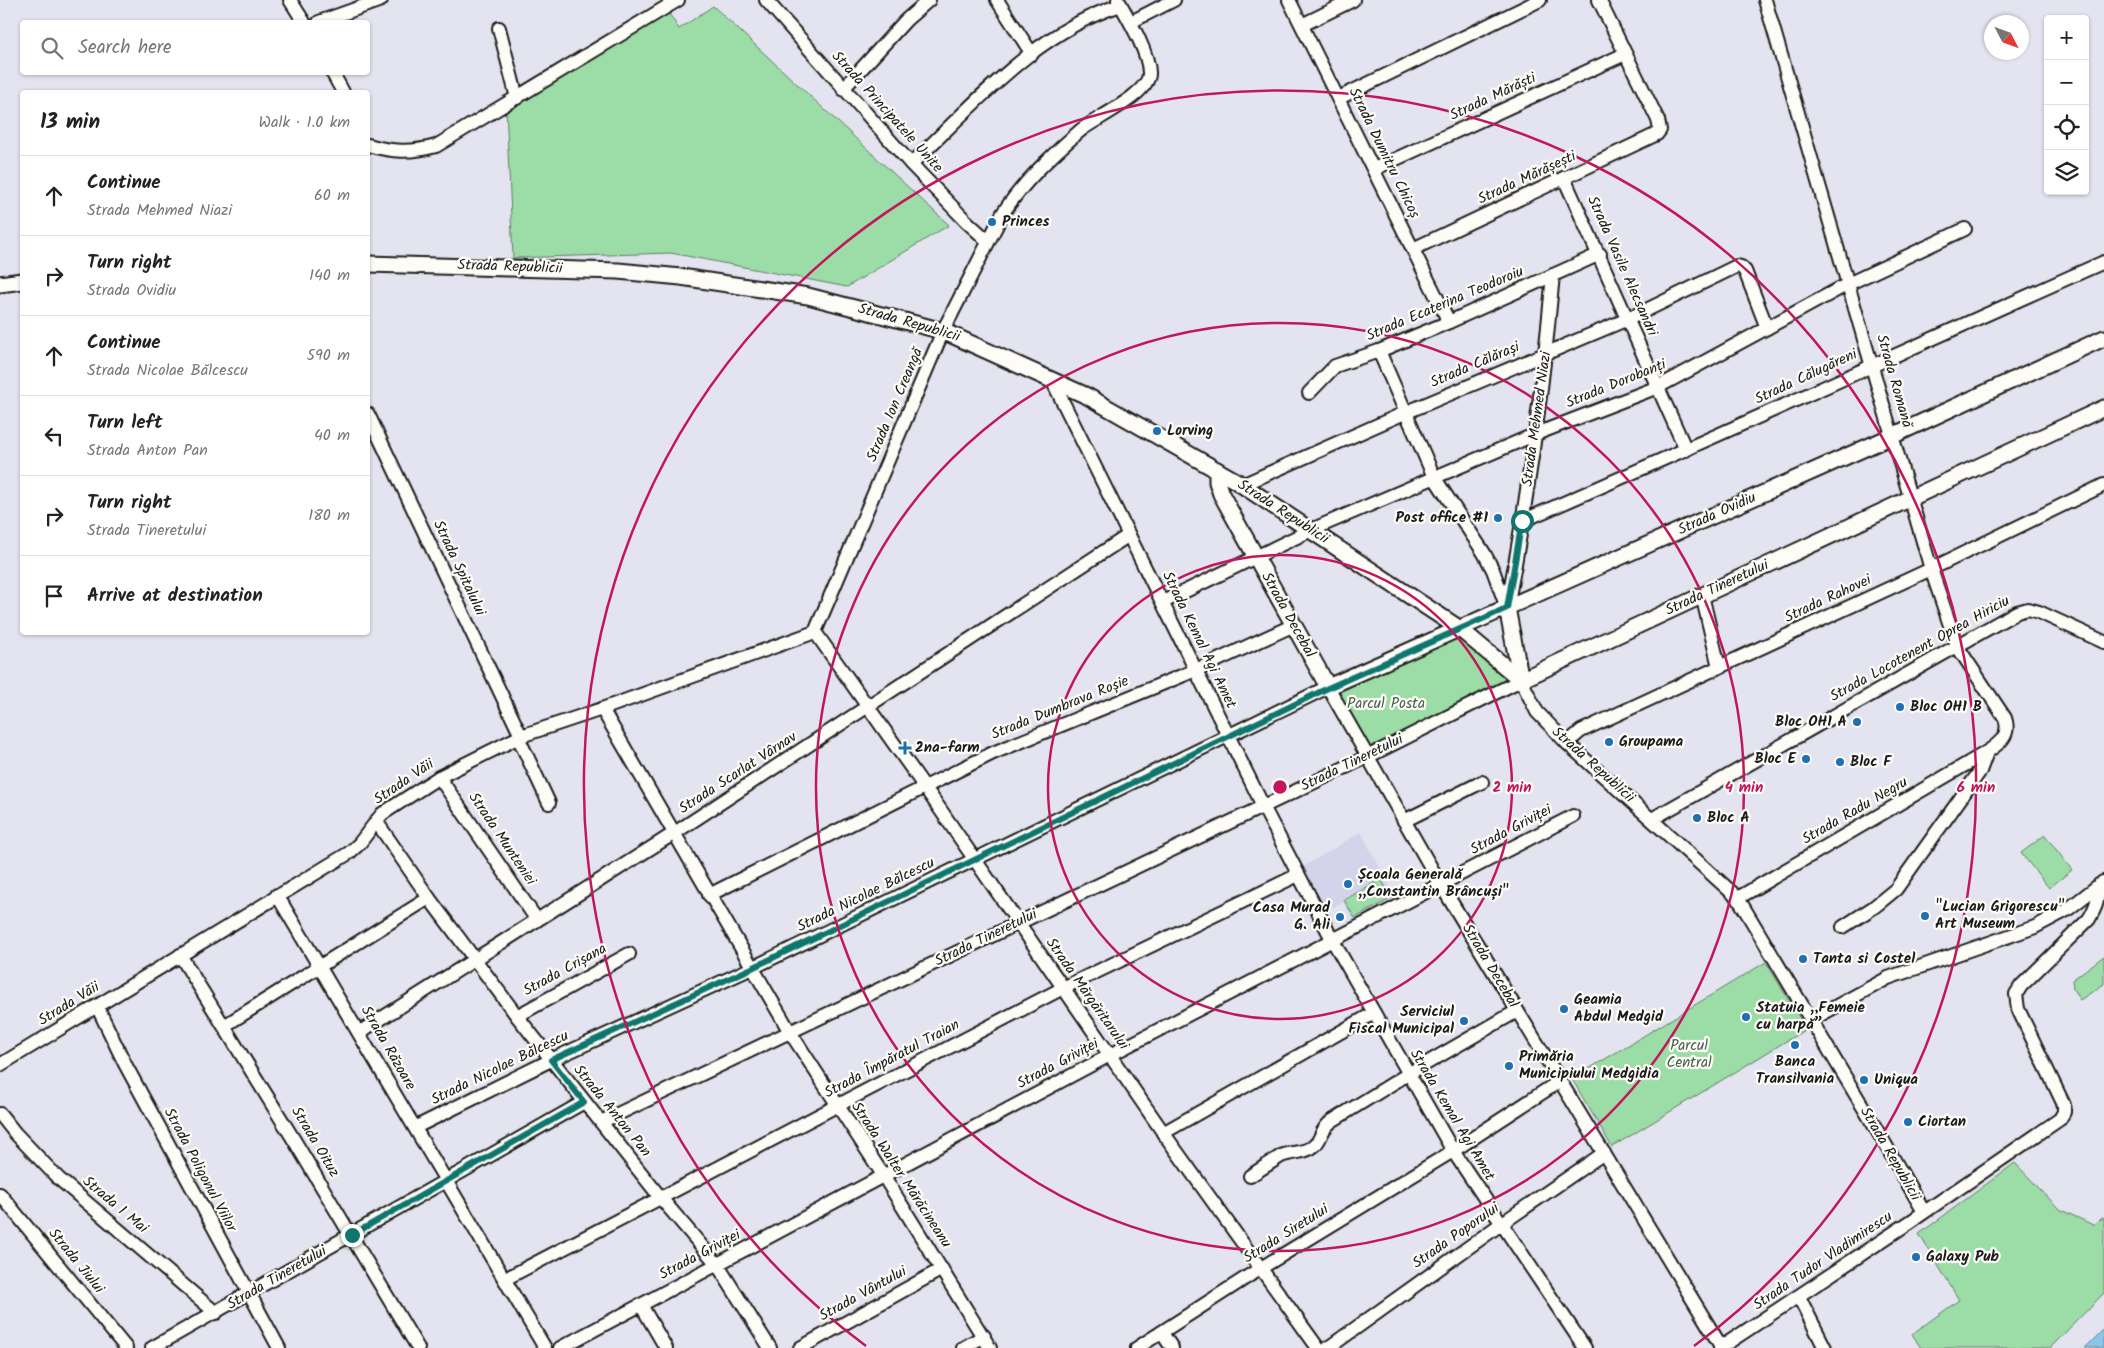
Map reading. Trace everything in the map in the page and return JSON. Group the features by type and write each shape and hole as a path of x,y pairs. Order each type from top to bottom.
{"main road":[{"name":"Strada Republicii","path":"370,264 608,271 681,277 808,296 943,331 1087,396 1242,485 1460,628 1521,680"},
{"path":"0,284 20,281"},
{"name":"Strada Ovidiu","path":"1328,688 1892,436 2104,338"},
{"name":"Strada Tineretului","path":"1521,680 2104,408"},
{"name":"Strada Decebal","path":"1217,470 1217,482 1221,494 1328,688"},
{"name":"Strada Mehmed Niazi","path":"1507,608 1521,680"}],"street":[{"path":"290,0 303,20"},
{"path":"325,20 380,0"},
{"path":"370,146 402,152 419,151 436,146 678,0"},
{"name":"Strada Principatele Unite","path":"766,0 911,164 988,241"},
{"path":"843,89 906,20 929,0"},
{"path":"997,0 1032,54"},
{"path":"911,164 1000,80 1069,26 1120,3 1131,22 1174,0"},
{"name":"Strada Dumitru Chicoș","path":"1289,0 1449,322"},
{"path":"1302,25 1353,0"},
{"path":"1339,98 1540,0"},
{"path":"1599,0 1625,54"},
{"name":"Strada Romană","path":"1766,0 1873,364 1910,499 1957,646 2008,725 2007,733 2003,739 1987,752"},
{"name":"Strada Ion Creangă","path":"815,632 943,331 988,241 1014,197 1051,157 1083,129 1134,96 1148,82 1149,73 1145,56 1131,22"},
{"path":"500,28 517,98"},
{"name":"Strada Mărășești","path":"1413,249 1654,137 1660,130 1660,125 1625,54"},
{"name":"Strada Mărăști","path":"1374,170 1625,54"},
{"path":"334,75 343,90"},
{"name":"Strada Vasile Alecsandri","path":"1564,178 1600,254 1686,450"},
{"name":"Strada Dorobanți","path":"1163,602 1311,530 1536,434 1658,387 1848,284 1965,229"},
{"name":"Strada Ecaterina Teodoroiu","path":"1309,393 1335,366 1379,351 1449,322 1600,254"},
{"name":"Strada Călugăreni","path":"1522,521 1686,450 1873,364 2104,262"},
{"name":"Strada Călărași","path":"1242,485 1407,412 1628,319 1737,266 1746,271 1767,328"},
{"name":"Strada Mehmed Niazi","path":"1507,608 1536,434 1553,275"},
{"path":"1379,351 1434,477 1484,553 1493,570 1507,608"},
{"name":"Strada Kemal Agi Amet","path":"1052,380 1298,875 1334,941 1452,1151 1585,1348"},
{"name":"Strada Spitalului","path":"370,418 519,737"},
{"name":"Strada Rahovei","path":"1566,743 1581,731 1932,568 2104,484"},
{"name":"Strada Scarlat Vârnav","path":"360,1032 673,834 1129,536"},
{"path":"1512,581 1520,593 1529,598"},
{"path":"1702,595 1719,667"},
{"name":"Strada Locotenent Oprea Hiriciu","path":"1652,819 2017,612 2028,609 2104,642"},
{"name":"Strada Dumbrava Roșie","path":"709,895 993,753 1196,670 1294,625"},
{"name":"Strada Mărgăritarului","path":"815,632 924,786 1163,1133 1318,1348"},
{"name":"Strada Văii","path":"0,1066 277,895 350,853 382,814 439,776 519,737 815,632"},
{"name":"Strada Republicii","path":"1521,680 1537,712 1566,743 1738,898 1924,1212"},
{"name":"Strada Tineretului","path":"601,1122 1367,757 1521,680"},
{"name":"Strada Nicolae Bălcescu","path":"416,1127 551,1060 752,968 1328,688"},
{"name":"Strada Decebal","path":"1328,688 1441,885 1721,1348"},
{"name":"Strada Walter Mărăcineanu","path":"602,709 673,834 790,1032 883,1175 990,1348"},
{"path":"519,737 549,803"},
{"path":"1843,927 1884,899 1907,876 1980,771 1987,752"},
{"name":"Strada Radu Negru","path":"1738,898 1987,752"},
{"name":"Strada Munteniei","path":"439,776 538,920"},
{"path":"1404,821 1482,782"},
{"name":"Strada Griviței","path":"560,1348 1110,1055 1574,816"},
{"name":"Strada Anton Pan","path":"376,820 429,898 517,1016 660,1197 718,1264 770,1348"},
{"name":"Strada Împăratul Traian","path":"505,1279 1063,988 1298,875"},
{"path":"1811,1020 1888,978 2035,927 2067,910 2101,884"},
{"name":"Strada Tudor Vladimirescu","path":"1721,1348 2060,1119 2064,1112 2064,1105 2018,1009 2016,994 2021,986 2096,909 2101,884"},
{"name":"Strada Răzoare","path":"277,895 360,1032 545,1348"},
{"path":"224,1026 429,898"},
{"name":"Strada Crișana","path":"517,1016 630,954"},
{"name":"Strada Oituz","path":"180,955 352,1235 418,1348"},
{"name":"Strada Poligonul Viilor","path":"97,1006 124,1064 279,1348"},
{"path":"1250,1176 1281,1156 1300,1153 1313,1146 1327,1125 1408,1074 1517,1011"},
{"path":"1163,1133 1374,1013"},
{"name":"Strada Siretului","path":"1137,1348 1261,1268 1452,1151 1560,1081"},
{"name":"Strada Tineretului","path":"152,1348 584,1102"},
{"name":"Strada 1 Mai","path":"0,1114 15,1133 58,1178 216,1312"},
{"name":"Strada Poporului","path":"1328,1348 1604,1153"},
{"name":"Strada Jiului","path":"0,1194 126,1348"},
{"name":"Strada Vântului","path":"800,1348 942,1269"},
{"path":"1799,1297 1825,1348"},
{"path":"641,1305 666,1348"},
{"path":"1162,1332 1172,1348"},
{"path":"963,1348 984,1336"}],"shaded area":[{"name":"Școala Generală „Constantin Brâncuși\"","path":"1361,832 1397,899 1354,922 1343,902 1322,913 1299,869"}],"green space":[{"path":"713,6 949,225 847,287 671,253 513,258 506,108 668,12 679,29"},
{"name":"Parcul Posta","path":"1460,629 1521,680 1367,757 1328,687"},
{"path":"2045,835 2072,870 2049,888 2021,853"},
{"path":"1381,879 1392,898 1355,918 1344,900"},
{"path":"2104,956 2104,984 2080,1000 2073,989 2072,980"},
{"name":"Parcul Central","path":"1766,962 1806,1029 1612,1147 1572,1079"},
{"path":"2015,1163 2059,1209 2093,1225 2104,1217 2104,1293 2050,1348 1921,1348 1912,1334 1959,1300 1919,1234"}],"water":[{"path":"2104,1329 2104,1348 2085,1348"}],"place":[{"name":"Princes","path":"992,222"},
{"name":"Lorving","path":"1157,431"},
{"name":"Post office #1","path":"1498,518"},
{"name":"Bloc OH1 B","path":"1900,707"},
{"name":"Bloc OH1 A","path":"1857,722"},
{"name":"Groupama","path":"1609,742"},
{"name":"2na-farm","path":"905,748"},
{"name":"Bloc E","path":"1806,759"},
{"name":"Bloc F","path":"1840,762"},
{"name":"Bloc A","path":"1697,818"},
{"name":"Școala Generală „Constantin Brâncuși\"","path":"1348,884"},
{"name":"\"Lucian Grigorescu\" Art Museum","path":"1925,916"},
{"name":"Casa Murad G. Ali","path":"1340,917"},
{"name":"Tanta si Costel","path":"1803,959"},
{"name":"Geamia Abdul Medgid","path":"1564,1009"},
{"name":"Statuia „Femeie cu harpă”","path":"1746,1017"},
{"name":"Serviciul Fiscal Municipal","path":"1464,1021"},
{"name":"Banca Transilvania","path":"1795,1045"},
{"name":"Primăria Municipiului Medgidia","path":"1509,1066"},
{"name":"Uniqua","path":"1864,1080"},
{"name":"Ciortan","path":"1908,1122"},
{"name":"Galaxy Pub","path":"1916,1257"}],"route":[{"path":"352,1235 584,1102 551,1060 752,968 1328,688 1507,608 1522,521"}]}
